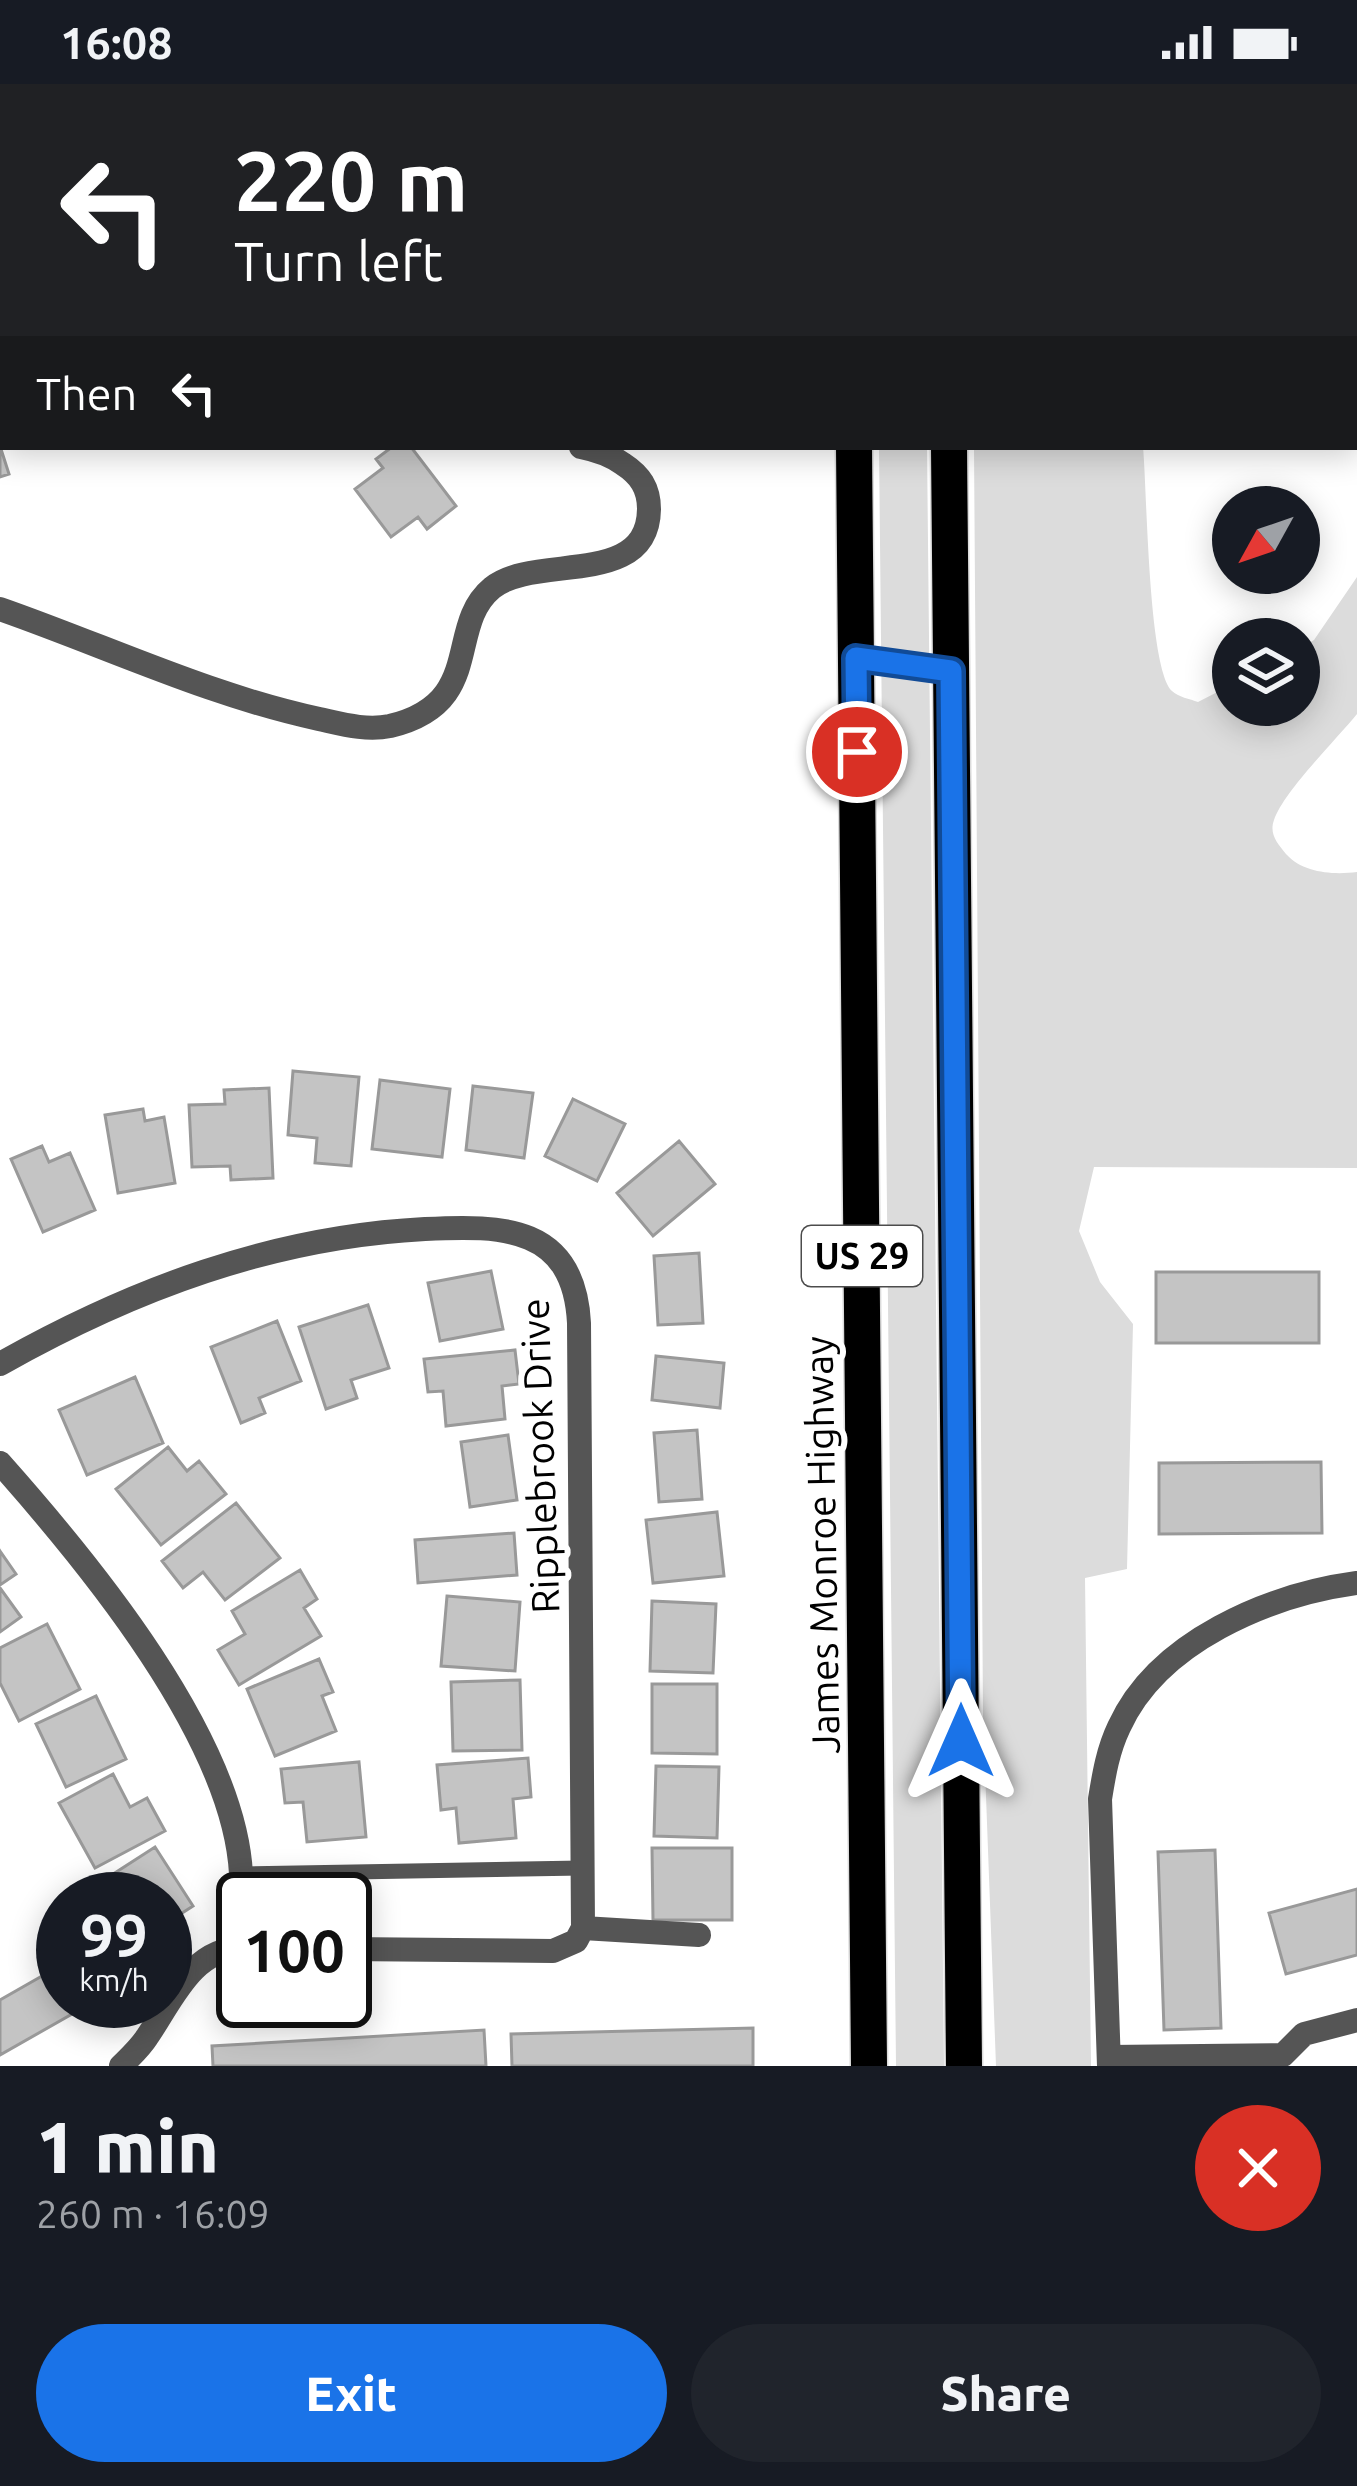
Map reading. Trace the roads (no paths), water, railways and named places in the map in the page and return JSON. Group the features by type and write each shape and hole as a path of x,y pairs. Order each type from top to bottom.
{"highway":[{"name":"James Monroe Highway","path":"854,450 869,2066"},
{"name":"US 29","path":"949,450 964,2066"}],"street":[{"path":"0,609 252,704 361,728 389,726 415,717 438,701 455,679 464,659 470,621 480,600 496,585 517,576 612,561 630,550 643,533 649,513 643,482 623,464 588,450"},
{"name":"Ripplebrook Drive","path":"0,1364 56,1332 178,1278 311,1241 463,1227 509,1229 550,1250 567,1268 579,1310 583,1928"},
{"path":"0,1463 68,1539 124,1615 174,1695 225,1801 241,1872"},
{"path":"1357,1583 1278,1602 1226,1625 1177,1656 1145,1685 1120,1724 1106,1760 1100,1799 1109,2061 1283,2055 1304,2034 1357,2020"},
{"path":"372,1949 553,1951 576,1941 583,1928 699,1935"},
{"path":"121,2066 146,2040 194,1968 216,1954"}],"lane":[{"path":"856,658 951,671"},
{"path":"355,1872 582,1868"}]}
